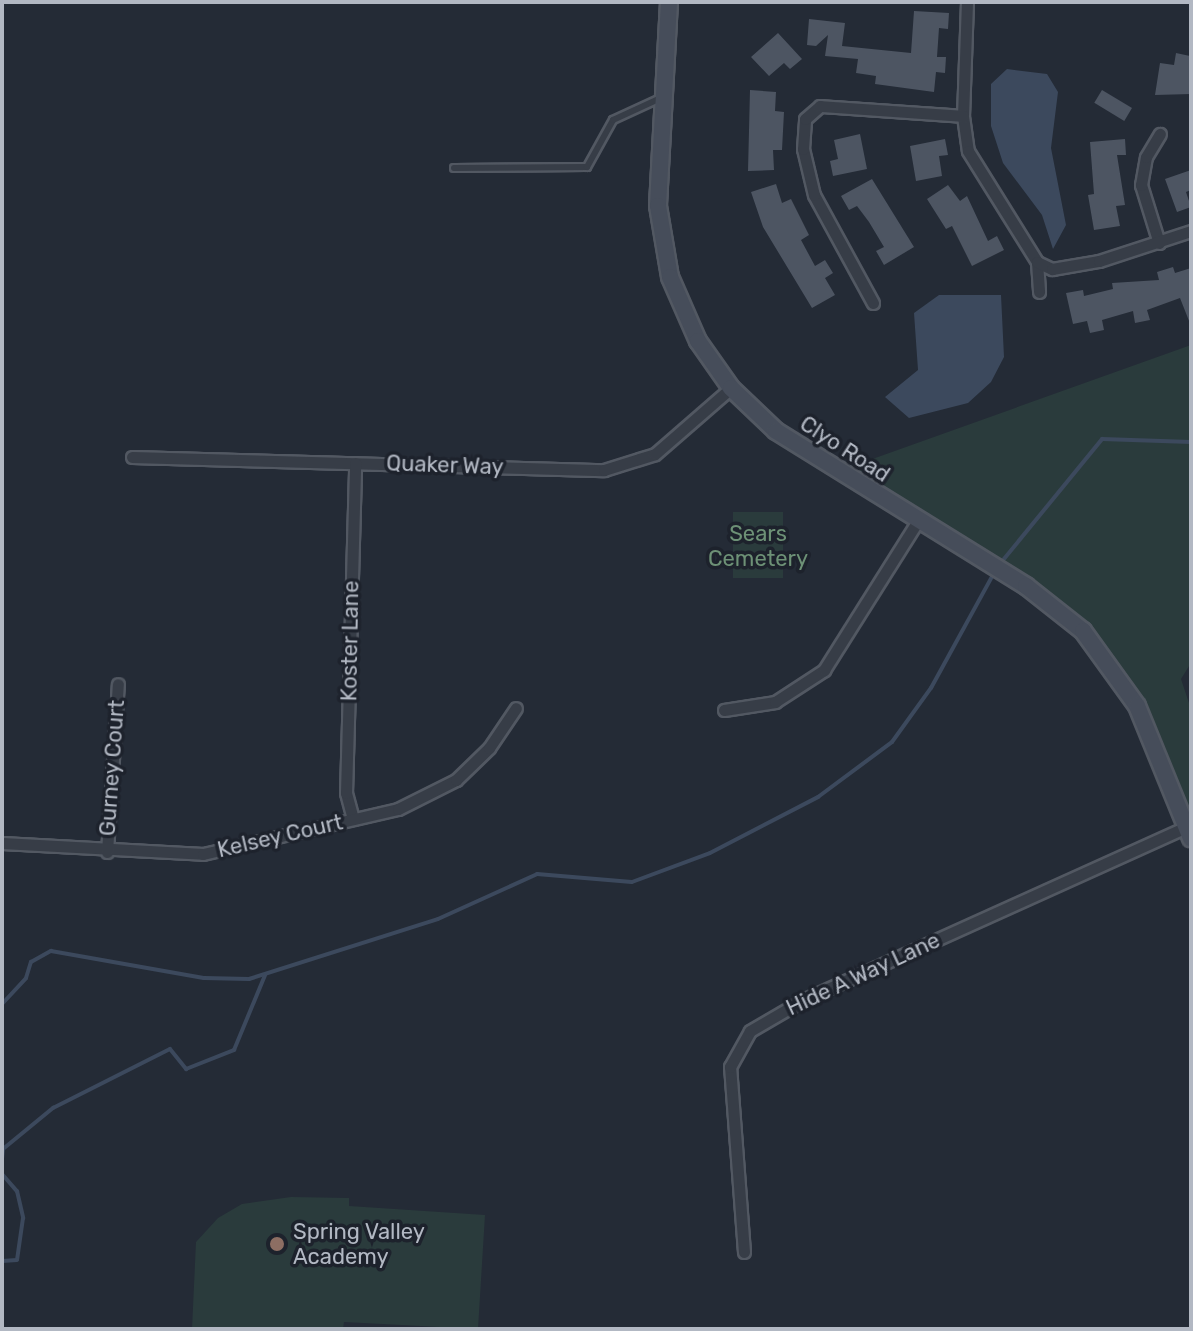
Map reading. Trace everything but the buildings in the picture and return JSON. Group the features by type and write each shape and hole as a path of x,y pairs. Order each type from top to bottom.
{"street":[{"name":"Clyo Road","path":"669,2 658,206 668,269 698,341 731,388 805,453 1060,610 1123,681 1189,832"},
{"path":"967,2 963,116 972,162 1037,262 1039,292"},
{"path":"873,303 814,195 803,149 805,119 820,106 963,116"},
{"path":"1159,243 1141,185 1146,157 1160,134"},
{"path":"1037,262 1052,269 1159,243 1191,231"},
{"name":"Quaker Way","path":"132,457 586,470 627,466 672,442 731,388"},
{"name":"Koster Lane","path":"353,819 346,793 355,463"},
{"path":"724,710 775,702 824,670 918,521"},
{"name":"Gurney Court","path":"107,852 118,684"},
{"name":"Kelsey Court","path":"2,843 107,852 203,854 398,809 456,780 489,748 516,708"},
{"name":"Hide A Way Lane","path":"744,1252 730,1067 750,1031 803,1000 1189,832"}],"lane":[{"path":"454,168 587,167 613,120 663,97"}],"green space":[{"path":"1191,345 1191,663 1181,679 1191,709 1191,838 1154,743 1083,631 836,472"},
{"name":"Sears Cemetery","path":"733,512 783,512 783,578 733,578"},
{"path":"291,1197 349,1198 349,1206 485,1215 478,1329 344,1322 343,1329 192,1329 196,1242 218,1218 242,1204"}],"water":[{"path":"1007,69 1047,74 1058,92 1051,148 1066,225 1053,249 1042,215 1003,163 991,126 991,84"},
{"path":"939,295 1001,295 1004,357 991,382 968,403 909,418 885,397 918,370 914,313"}],"waterway":[{"path":"999,565 1102,439 1191,442"},
{"path":"2,1004 26,978 31,962 51,951 204,978 249,979 438,919 537,874 632,882 710,853 818,797 892,742 931,688 994,573"},
{"path":"2,1159 3,1149 53,1108 170,1049 186,1069 234,1050 265,975"},
{"path":"2,1174 17,1191 23,1218 17,1260 2,1261"}],"place":[{"name":"Spring Valley Academy","path":"277,1244"}]}
